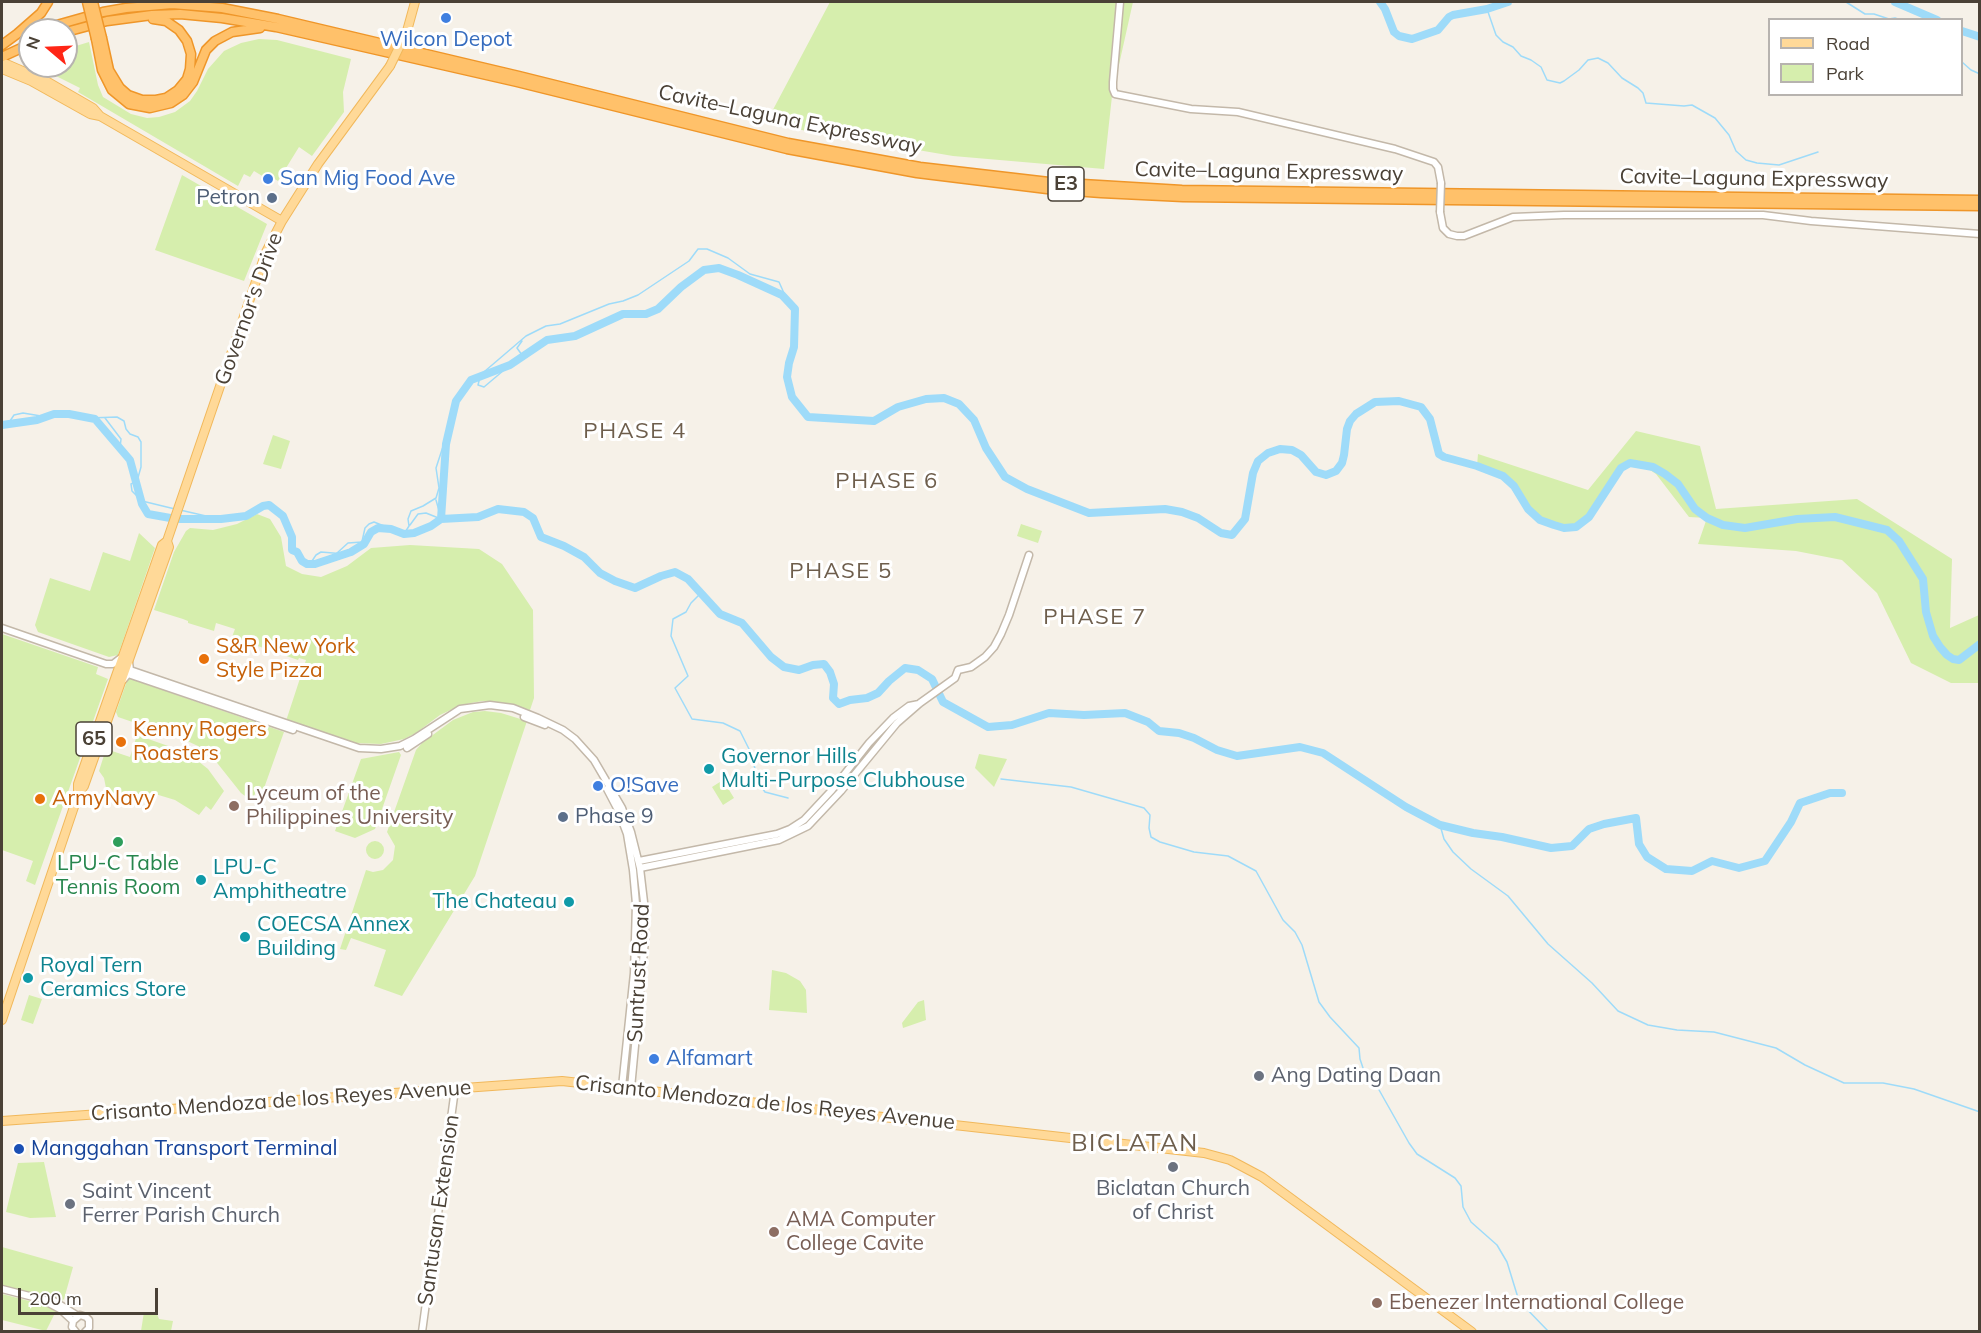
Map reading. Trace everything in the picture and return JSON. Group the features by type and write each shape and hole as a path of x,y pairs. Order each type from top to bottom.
{"highway":[{"path":"2,57 17,34 41,13 48,2"},
{"path":"87,2 114,81 124,92 147,101 161,99 174,93 184,83 190,69 191,54 185,37 173,25 161,20 126,18"},
{"path":"93,2 102,70 112,90 129,104 145,108 156,108 171,103 187,91 206,50 220,37 238,30 276,27"},
{"path":"154,2 172,4"},
{"name":"Cavite–Laguna Expressway","path":"78,19 103,12 150,5 172,4 222,8 278,19 788,143 888,162 1002,177 1182,190 1980,200"},
{"name":"Cavite–Laguna Expressway","path":"78,29 126,18 202,15 276,27 518,82 787,150 917,173 1101,194 1183,197 1980,206"},
{"path":"2,57 18,43"},
{"path":"2,57 18,50"}],"main road":[{"name":"Governor's Drive","path":"78,794 78,784 113,686 126,658 264,258 282,221 332,144 390,66 408,31 415,2"},
{"path":"2,57 86,103 100,116 282,221"},
{"name":"Governor's Drive","path":"2,1020 78,794 84,786 122,680 126,658"},
{"name":"Crisanto Mendoza de los Reyes Avenue","path":"2,1121 562,1081 1217,1156 1262,1177 1472,1332"}],"street":[{"path":"1120,2 1113,82 1115,94 1191,110 1238,112 1397,150 1434,162 1438,167 1441,183 1440,212 1443,228 1449,234 1464,236 1516,217 1564,215 1763,215 1811,222 1980,234"},
{"path":"954,679 958,670 971,667 984,657 1001,634 1029,555"},
{"path":"2,628 106,664 113,664 126,658 130,670 353,747 381,749 408,745"},
{"path":"106,664 112,669 113,686"},
{"path":"122,680 128,674 358,752 388,752 408,745"},
{"path":"639,865 777,834 790,829 804,820 893,718 909,706 920,703 954,679 963,676"},
{"name":"Suntrust Road","path":"408,745 455,712 473,706 490,705 510,708 552,724 575,739 601,770 628,821 639,865 644,902 645,940 631,1088"},
{"name":"Suntrust Road","path":"408,745 457,715 481,709 496,709 512,712 561,733 579,748 598,773 618,810 627,834 636,904 634,973 622,1087"},
{"name":"Santusan Extension","path":"422,1332 455,1089"},
{"path":"2,1289 62,1304 78,1316 84,1316 89,1320 87,1331"},
{"path":"45,1300 60,1309 73,1321"},
{"path":"76,1332 72,1327 73,1321 78,1316"}],"green space":[{"path":"830,2 1133,2 1112,96 1104,169 953,156 806,131 767,121"},
{"path":"259,39 277,40 351,59 343,92 344,112 312,156 299,147 278,181 266,174 264,177 254,171 250,177 244,174 238,186 78,92 80,88 60,78 78,78 78,45 89,42 98,85 103,97 131,114 147,118 159,117 175,112 190,101 208,69 224,51 241,43"},
{"path":"182,175 267,224 244,281 155,250"},
{"path":"1636,431 1700,446 1716,509 1857,499 1952,559 1950,628 1979,615 1979,683 1951,683 1911,663 1877,593 1842,560 1796,551 1698,544 1707,518 1689,517 1656,474 1641,464 1630,463 1621,468 1598,509 1576,527 1564,528 1540,520 1528,509 1514,486 1503,476 1477,466 1478,454 1588,490"},
{"path":"273,435 290,441 281,469 263,464"},
{"path":"257,514 270,519 281,537 286,566 302,574 321,577 347,566 371,548 410,545 479,549 502,564 533,610 534,698 530,710 483,701 471,703 440,715 404,739 381,744 354,743 286,721 306,660 299,658 298,660 232,637 235,629 216,623 214,631 154,610 174,552 186,531 190,528 213,530 237,524"},
{"path":"1021,524 1042,531 1038,543 1017,536"},
{"path":"139,533 155,548 118,655 109,657 38,632 35,625 50,578 90,591 103,552 130,561"},
{"path":"2,634 98,667 96,674 108,679 35,885 26,881 33,861 2,850"},
{"path":"128,678 284,732 263,791 257,789 252,801 241,793 214,759 198,746 118,717 116,712"},
{"path":"485,711 527,721 475,876 402,996 374,986 386,950 351,938 346,950 340,949 366,870 373,872 383,870 393,860 395,846 387,832 416,750 453,720 473,712"},
{"path":"137,735 188,753 208,769 224,791 211,810 206,806 199,815 175,800 152,793 123,795 116,799 117,801 111,799 107,793 104,778 99,771 106,749 130,757"},
{"path":"399,752 401,755 375,829 355,838 335,831 361,759"},
{"path":"979,754 1007,759 994,787 975,768"},
{"path":"723,780 734,798 723,805 712,787"},
{"path":"375,841 381,844 384,850 381,856 375,859 369,856 366,850 369,844"},
{"path":"772,970 786,973 800,981 806,990 807,1013 769,1010"},
{"path":"29,995 42,999 33,1024 21,1020"},
{"path":"924,1000 926,1020 903,1028 902,1023 918,1002"},
{"path":"44,1162 56,1217 30,1218 6,1212 18,1163"},
{"path":"2,1247 73,1267 64,1299 61,1302 2,1286"},
{"path":"2,1294 49,1306 56,1311 46,1331 2,1320"},
{"path":"144,1312 157,1314 159,1319 173,1321 171,1331 141,1331"}],"waterway":[{"path":"1380,2 1394,32 1399,36 1412,39 1438,30 1453,15 1487,9 1508,2"},
{"path":"1846,2 1865,14 1886,18"},
{"path":"1895,2 1932,18"},
{"path":"1487,9 1496,35 1521,56 1541,67 1547,80 1560,83 1579,70 1588,60 1598,58 1608,63 1622,78 1638,88 1643,93 1646,103 1692,105 1715,118 1729,135 1736,151 1746,160 1779,165 1818,152"},
{"path":"1963,31 1980,37"},
{"path":"1963,63 1980,74"},
{"path":"478,377 526,336 546,326 560,324 638,295 689,261 698,249 707,249 728,258 750,274 779,282 788,302"},
{"path":"2,425 37,420 54,414 69,414 95,419 130,460 142,504 148,514 176,519 221,519 246,516 269,505 283,516 292,537 292,550 297,552 302,561 315,564 351,552 364,544 371,532 378,528 391,529 404,534 414,533 441,519 446,444 456,401 471,380 510,365 547,340 575,336 623,314 646,314 658,309 681,287 704,270 719,268 782,295 795,309 794,347 787,377 792,397 808,417 874,421 898,407 926,399 944,398 959,404 974,420 986,448 1005,477 1027,489 1089,513 1165,509 1198,518 1221,533 1232,535 1245,519 1253,473 1258,461 1268,453 1280,449 1292,450 1301,455 1316,472 1326,475 1336,471 1342,463 1347,429 1356,414 1375,402 1399,401 1421,407 1430,419 1439,454 1503,476 1514,486 1528,509 1540,520 1564,528 1576,527 1589,517 1621,468 1630,463 1653,467 1665,474 1678,484 1695,509 1707,518 1723,525 1745,528 1797,519 1835,517 1887,530 1899,541 1923,579 1926,612 1933,636 1940,647 1947,655 1959,660 1980,644"},
{"path":"516,361 522,355 517,348 522,341"},
{"path":"474,378 479,381 478,385 484,387 510,365"},
{"path":"10,421 14,415 23,413 47,417"},
{"path":"89,418 117,417 124,421 130,434 138,437 141,442 141,467 137,481 131,484 132,491 142,501 175,509"},
{"path":"105,418 121,439 120,448"},
{"path":"404,534 409,526 408,519 411,511 436,498 439,488 436,468 451,422"},
{"path":"436,500 441,518"},
{"path":"441,519 478,517 498,509 524,512 533,518 541,537 584,557 600,573 615,581 635,588 675,572 688,579 720,614 742,623 771,657 784,667 799,670 824,664 834,684 833,698 839,704 867,698 878,693 905,668 918,670 932,679 943,702 988,727 1012,725 1049,713 1084,715 1125,713 1148,722 1159,731 1179,733 1237,756 1300,747 1323,753 1406,807 1440,825 1473,833 1551,848 1572,846 1589,829 1636,818 1639,844 1647,857 1666,869 1692,871 1712,861 1739,868 1765,861 1791,822 1800,803 1830,793 1842,793"},
{"path":"180,510 219,519"},
{"path":"410,525 418,514 426,513 441,519"},
{"path":"361,546 365,528 369,524 374,522 394,530"},
{"path":"337,553 348,543 362,542 367,538"},
{"path":"306,563 312,561 321,552 345,554"},
{"path":"701,593 686,612 673,619 671,636 688,676 675,688 692,719 723,723 740,731 749,749 760,785 765,792 788,798"},
{"path":"1001,779 1071,787 1144,808 1150,815 1151,837 1194,852 1228,856 1256,871 1283,920 1295,932 1302,945 1319,1002 1359,1048 1364,1071 1374,1081 1417,1154 1455,1178 1461,1186 1463,1207 1471,1222 1497,1245 1507,1262 1519,1301 1549,1332"},
{"path":"1440,825 1444,839 1453,852 1471,869 1508,896 1548,944 1592,983 1618,1011 1648,1025 1677,1030 1714,1032 1776,1048 1805,1065 1844,1083 1883,1083 1914,1089 1980,1112"}],"place":[{"name":"Wilcon Depot","path":"446,18"},
{"name":"San Mig Food Ave","path":"268,179"},
{"name":"Petron","path":"272,198"},
{"name":"S&R New York Style Pizza","path":"204,659"},
{"name":"Kenny Rogers Roasters","path":"121,742"},
{"name":"Governor Hills Multi-Purpose Clubhouse","path":"709,769"},
{"name":"O!Save","path":"598,786"},
{"name":"ArmyNavy","path":"40,799"},
{"name":"Lyceum of the Philippines University","path":"234,806"},
{"name":"Phase 9","path":"563,817"},
{"name":"LPU-C Table Tennis Room","path":"118,842"},
{"name":"LPU-C Amphitheatre","path":"201,880"},
{"name":"The Chateau","path":"569,902"},
{"name":"COECSA Annex Building","path":"245,937"},
{"name":"Royal Tern Ceramics Store","path":"28,978"},
{"name":"Alfamart","path":"654,1059"},
{"name":"Ang Dating Daan","path":"1259,1076"},
{"name":"Manggahan Transport Terminal","path":"19,1149"},
{"name":"Biclatan Church of Christ","path":"1173,1167"},
{"name":"Saint Vincent Ferrer Parish Church","path":"70,1204"},
{"name":"AMA Computer College Cavite","path":"774,1232"},
{"name":"Ebenezer International College","path":"1377,1303"}],"district":[{"name":"PHASE 4","path":"635,431"},
{"name":"PHASE 6","path":"887,481"},
{"name":"PHASE 5","path":"841,571"},
{"name":"PHASE 7","path":"1095,617"},
{"name":"BICLATAN","path":"1135,1144"}]}
